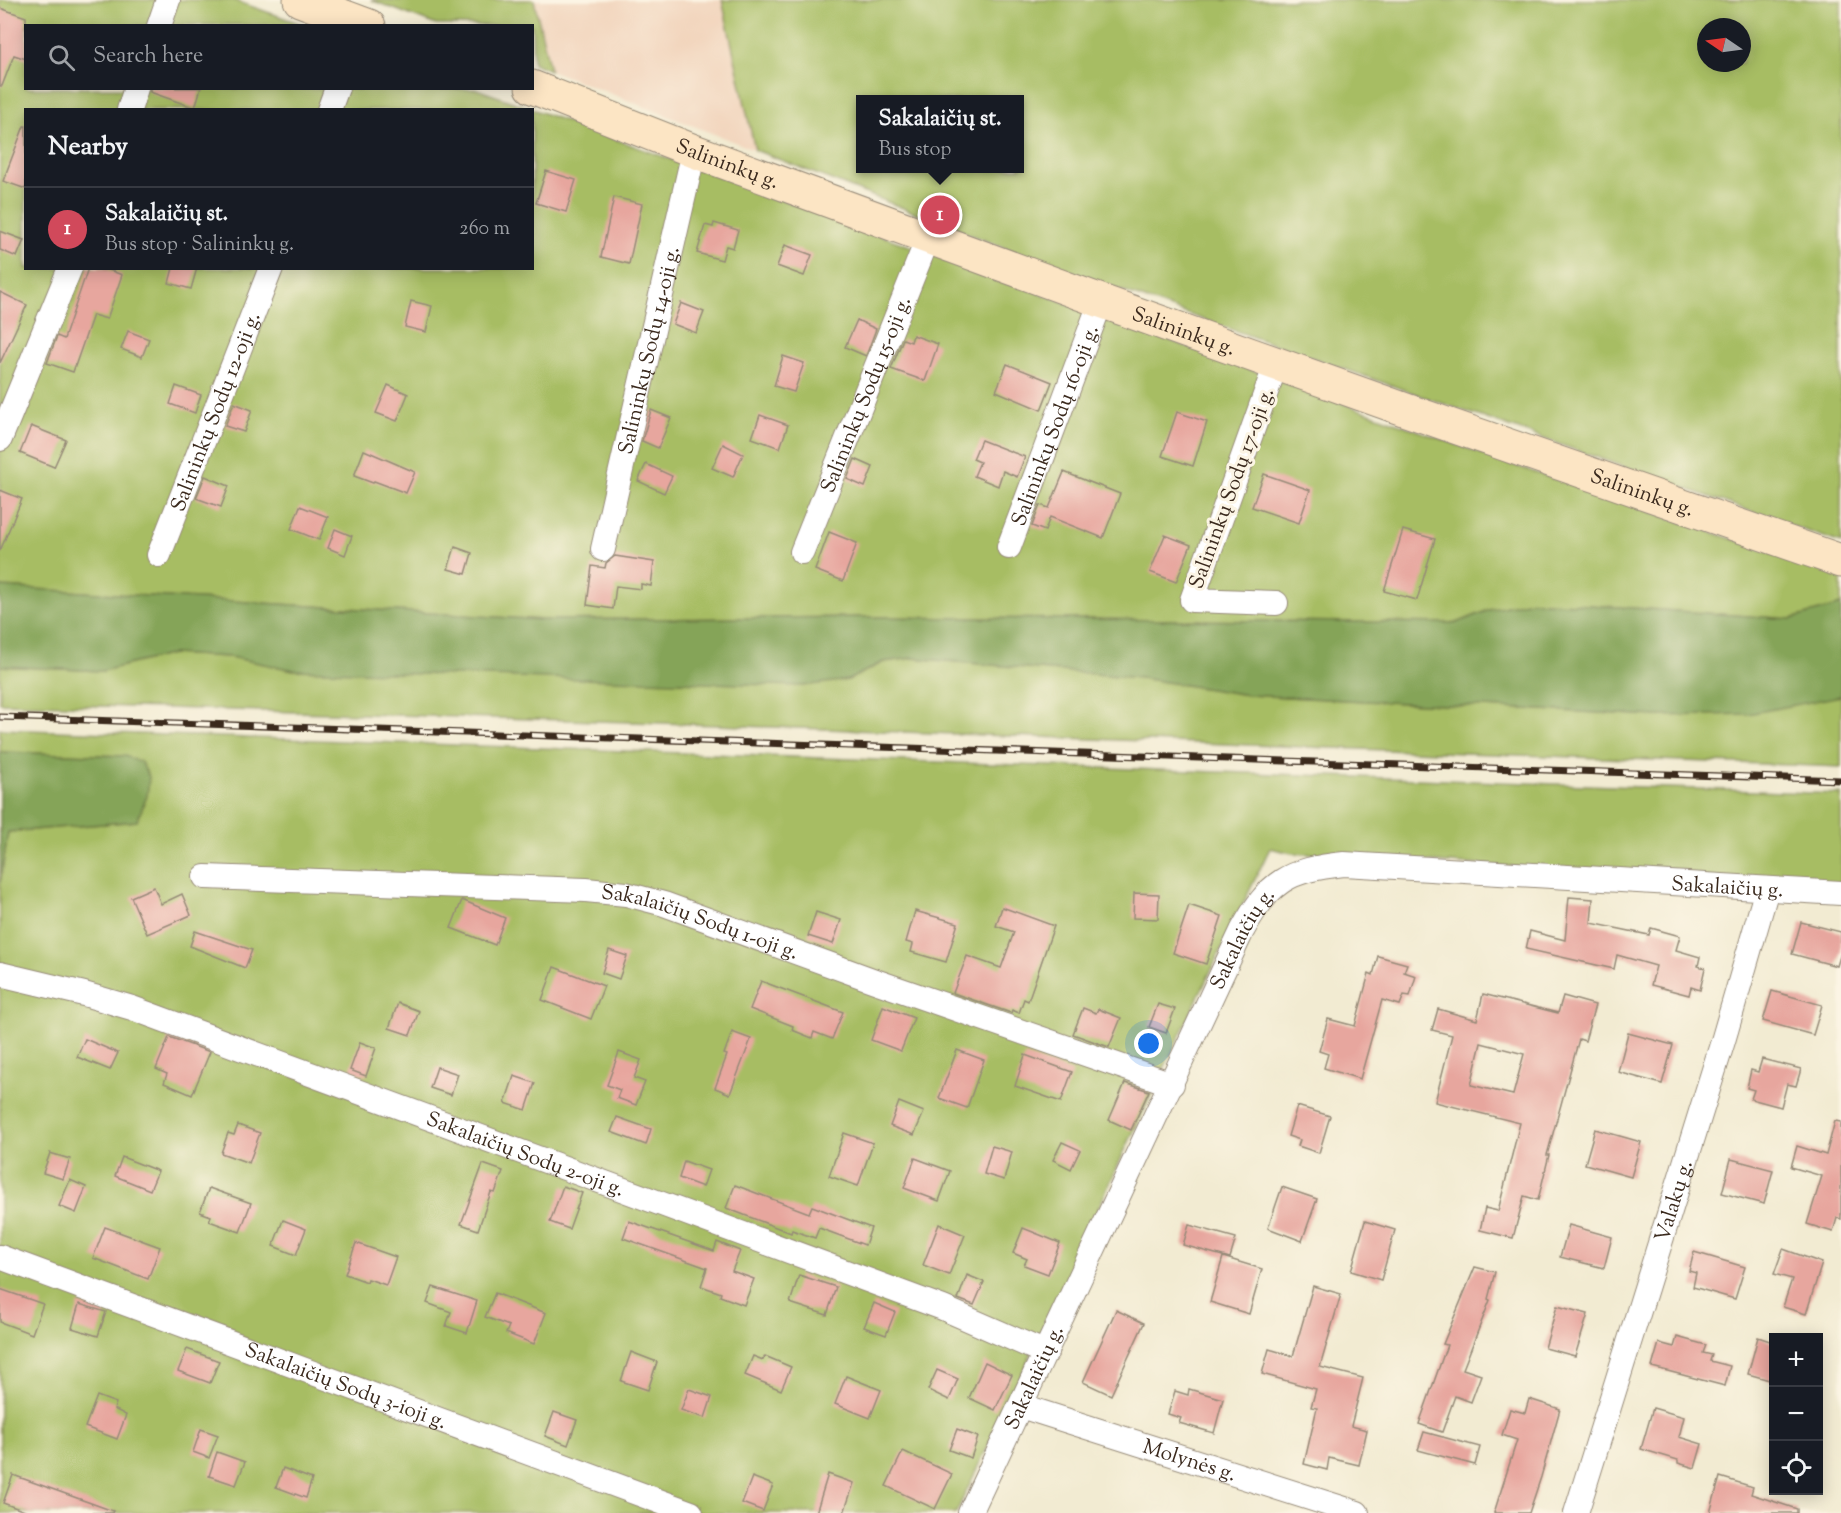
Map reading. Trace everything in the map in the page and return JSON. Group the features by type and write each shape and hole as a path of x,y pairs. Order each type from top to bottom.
{"main road":[{"path":"300,0 363,24"},
{"name":"Salininkų g.","path":"534,88 694,151 1101,301 1841,561"}],"street":[{"path":"160,24 168,0"},
{"path":"130,108 135,90"},
{"path":"330,108 336,90"},
{"name":"Salininkų Sodų 14-oji g.","path":"603,549 694,151"},
{"name":"Salininkų Sodų 15-oji g.","path":"802,552 928,238"},
{"path":"0,439 69,270"},
{"name":"Salininkų Sodų 12-oji g.","path":"159,555 270,270"},
{"name":"Salininkų Sodų 16-oji g.","path":"1008,547 1101,301"},
{"name":"Salininkų Sodų 17-oji g.","path":"1276,364 1192,600 1276,603"},
{"name":"Sakalaičių g.","path":"970,1513 1242,931 1254,909 1274,885 1286,877 1314,867 1344,864 1841,893"},
{"name":"Sakalaičių Sodų 1-oji g.","path":"206,877 586,890 626,894 664,904 886,985 1172,1084"},
{"name":"Valakų g.","path":"1576,1513 1724,1041 1767,889"},
{"name":"Sakalaičių Sodų 2-oji g.","path":"0,974 132,1008 943,1308 1046,1353"},
{"name":"Sakalaičių Sodų 3-ioji g.","path":"0,1257 691,1513"},
{"name":"Molynės g.","path":"1021,1406 1357,1513"}],"shaded area":[{"path":"534,0 722,0 755,150 550,70"}],"green space":[{"path":"0,0 233,0 301,24 24,24 24,90 480,90 529,108 24,108 24,270 534,270 534,110 1510,464 1841,576 1841,605 1791,619 1531,601 1489,610 1457,623 870,617 543,620 0,587"},
{"path":"371,0 534,0 550,70 534,63 534,24 433,24"},
{"path":"722,0 1841,0 1841,543 1048,265 755,150"},
{"path":"0,587 543,620 870,617 1457,623 1489,610 1531,601 1791,619 1841,605 1841,696 1748,714 1658,716 1248,695 1141,678 912,658 883,662 848,680 803,686 294,670 230,657 172,654 102,671 0,666"},
{"path":"172,654 230,657 294,670 848,680 884,662 912,658 1141,678 1248,695 1658,716 1841,696 1841,767 662,723 0,703 0,666 102,671"},
{"path":"0,729 1841,794 1841,888 1292,853 1270,848 1131,1137 956,1513 0,1513 0,884 8,832 137,821 125,756 0,752"},
{"path":"0,752 125,756 141,762 149,777 147,796 137,821 8,832 0,883"}],"building":[{"path":"0,8 26,17 26,24 24,24 24,58 14,55 2,86 0,86"},
{"path":"150,90 200,90 195,108 150,92"},
{"path":"24,126 24,188 3,181"},
{"path":"546,171 576,180 566,212 536,203"},
{"path":"614,197 642,204 629,264 601,257"},
{"path":"714,223 738,230 733,248 726,246 722,260 697,253 705,225 713,227"},
{"path":"0,231 24,240 17,257 0,250"},
{"path":"785,245 812,255 804,276 777,266"},
{"path":"87,270 109,270 122,275 107,319 93,315 73,372 47,363 57,336 64,339"},
{"path":"172,270 196,270 191,289 169,283"},
{"path":"0,292 27,305 0,363"},
{"path":"411,301 432,306 426,332 405,327"},
{"path":"681,303 704,312 696,333 673,324"},
{"path":"857,320 876,329 866,356 845,347"},
{"path":"128,331 149,339 142,357 121,349"},
{"path":"913,335 938,344 925,381 891,369 903,339 911,342"},
{"path":"783,356 804,363 794,392 774,386"},
{"path":"1007,364 1052,382 1041,410 996,391"},
{"path":"388,385 408,394 397,421 376,413"},
{"path":"176,386 201,395 195,413 170,404"},
{"path":"234,403 252,410 244,432 225,426"},
{"path":"651,410 671,418 658,448 642,441"},
{"path":"1177,412 1207,422 1193,466 1162,456"},
{"path":"760,415 788,425 780,448 752,438"},
{"path":"31,426 66,440 54,467 20,453"},
{"path":"981,440 1025,457 1017,477 1003,471 998,486 974,476 980,462 973,459"},
{"path":"723,444 743,454 733,477 712,468"},
{"path":"364,450 415,472 406,493 354,476"},
{"path":"855,459 873,467 865,487 847,479"},
{"path":"646,464 672,476 664,493 638,481"},
{"path":"1064,472 1120,494 1103,538 1050,517 1045,531 1032,526 1040,505 1049,508"},
{"path":"1264,474 1310,490 1299,523 1252,507"},
{"path":"205,476 229,486 221,507 196,498"},
{"path":"0,490 22,499 0,551"},
{"path":"300,506 328,517 319,540 291,529"},
{"path":"335,529 352,536 345,555 328,548"},
{"path":"1403,530 1435,539 1417,600 1384,591"},
{"path":"829,532 857,543 843,581 815,570"},
{"path":"1165,535 1191,545 1176,582 1150,572"},
{"path":"455,547 472,553 466,574 448,569"},
{"path":"615,556 654,562 651,586 641,584 641,589 616,586 613,609 587,605 592,566 605,568 606,563"},
{"path":"154,887 161,904 182,894 191,915 147,934 131,897"},
{"path":"1134,893 1159,894 1158,919 1133,918"},
{"path":"1569,897 1593,899 1591,923 1649,935 1651,928 1680,936 1676,950 1700,957 1698,966 1705,968 1700,990 1691,987 1689,995 1651,985 1656,966 1617,955 1614,969 1526,949 1530,931 1565,940"},
{"path":"462,900 505,918 495,945 451,928"},
{"path":"1189,905 1222,916 1206,964 1173,953"},
{"path":"1002,907 1054,926 1028,1001 1024,999 1019,1013 1012,1010 1011,1013 953,993 967,956 1001,968 1014,932 996,926"},
{"path":"915,911 958,923 946,962 911,952 913,944 906,942"},
{"path":"816,912 841,920 833,944 808,936"},
{"path":"1801,922 1841,932 1841,953 1837,966 1792,954"},
{"path":"195,931 252,950 245,968 190,946"},
{"path":"609,950 627,956 619,979 602,973"},
{"path":"1378,956 1407,964 1404,972 1416,976 1410,996 1404,995 1400,1005 1382,1000 1360,1079 1324,1068 1328,1054 1319,1051 1328,1019 1355,1026 1369,973 1373,975"},
{"path":"554,967 604,986 591,1019 542,1000"},
{"path":"761,981 843,1012 832,1039 814,1032 812,1038 792,1030 793,1026 750,1009"},
{"path":"1772,991 1822,1005 1813,1035 1763,1021"},
{"path":"1483,994 1558,1013 1563,996 1595,1005 1585,1041 1579,1039 1547,1155 1549,1155 1538,1200 1524,1196 1513,1238 1480,1230 1485,1208 1498,1211 1520,1123 1435,1102 1452,1035 1432,1030 1438,1009 1477,1020","holes":["1481,1043 1524,1054 1513,1095 1471,1085"]},
{"path":"398,1003 419,1011 410,1035 389,1028"},
{"path":"1158,1004 1175,1009 1166,1033 1149,1027"},
{"path":"883,1006 914,1018 901,1051 871,1040"},
{"path":"1083,1008 1096,1013 1098,1009 1121,1018 1109,1047 1073,1034"},
{"path":"732,1032 751,1039 730,1094 715,1088 727,1055 724,1054"},
{"path":"1628,1033 1673,1045 1662,1084 1618,1072"},
{"path":"169,1037 210,1052 192,1095 164,1083 167,1074 156,1069"},
{"path":"85,1039 118,1053 110,1070 77,1057"},
{"path":"360,1042 376,1048 366,1076 350,1070"},
{"path":"957,1050 984,1060 967,1108 939,1098"},
{"path":"619,1052 641,1060 634,1078 645,1082 636,1105 617,1098 620,1090 607,1085"},
{"path":"1025,1055 1072,1072 1061,1102 1015,1086"},
{"path":"1762,1059 1801,1069 1796,1086 1787,1084 1781,1107 1751,1099 1754,1090 1747,1088 1751,1070 1758,1072"},
{"path":"437,1067 458,1074 451,1095 430,1088"},
{"path":"514,1076 535,1083 526,1110 505,1103"},
{"path":"1125,1083 1149,1091 1131,1130 1109,1120"},
{"path":"899,1102 924,1112 914,1135 890,1126"},
{"path":"1297,1106 1330,1116 1319,1153 1298,1146 1300,1140 1288,1136"},
{"path":"617,1117 651,1129 646,1145 611,1132"},
{"path":"1835,1121 1841,1122 1841,1219 1837,1218 1833,1232 1807,1224 1822,1176 1791,1167 1797,1146 1826,1155"},
{"path":"238,1125 260,1133 249,1163 221,1153 228,1133 234,1135"},
{"path":"1595,1129 1641,1142 1631,1177 1585,1164"},
{"path":"844,1133 873,1143 858,1186 829,1176"},
{"path":"1062,1142 1080,1150 1071,1169 1053,1160"},
{"path":"992,1146 1012,1152 1004,1180 984,1174"},
{"path":"50,1153 70,1159 63,1179 43,1173"},
{"path":"122,1157 158,1171 150,1190 115,1176"},
{"path":"915,1158 950,1171 939,1201 904,1188"},
{"path":"1731,1159 1773,1170 1764,1204 1722,1193"},
{"path":"684,1161 709,1170 703,1187 679,1178"},
{"path":"483,1164 503,1171 495,1193 491,1192 478,1230 461,1224"},
{"path":"70,1180 86,1187 76,1213 59,1206"},
{"path":"735,1185 809,1213 812,1206 871,1228 865,1245 819,1228 815,1238 792,1230 791,1233 726,1208"},
{"path":"563,1186 582,1193 569,1229 550,1222"},
{"path":"1282,1187 1317,1199 1302,1241 1268,1228"},
{"path":"209,1188 251,1203 240,1232 209,1221 211,1216 200,1212"},
{"path":"283,1220 306,1229 296,1255 273,1246"},
{"path":"629,1221 714,1251 717,1242 740,1251 732,1271 754,1279 744,1305 701,1286 707,1268 623,1238"},
{"path":"1365,1221 1395,1230 1381,1280 1351,1271"},
{"path":"939,1224 965,1235 949,1275 923,1265"},
{"path":"1189,1225 1236,1238 1230,1258 1183,1245"},
{"path":"1569,1225 1612,1237 1604,1268 1560,1257"},
{"path":"105,1227 160,1247 148,1279 93,1258"},
{"path":"1023,1228 1060,1243 1048,1274 1024,1265 1027,1259 1013,1253"},
{"path":"356,1243 396,1257 386,1285 368,1279 367,1282 345,1274"},
{"path":"1783,1249 1822,1263 1806,1314 1783,1307 1792,1279 1774,1274"},
{"path":"1694,1252 1745,1267 1735,1299 1693,1287 1696,1273 1689,1271"},
{"path":"1223,1257 1262,1269 1249,1314 1210,1302"},
{"path":"1475,1267 1495,1272 1488,1299 1490,1300 1463,1369 1481,1375 1471,1402 1455,1396 1442,1432 1419,1424 1447,1345 1443,1344"},
{"path":"799,1275 836,1287 827,1315 790,1303"},
{"path":"967,1275 984,1282 974,1305 958,1299"},
{"path":"1313,1286 1341,1294 1320,1367 1363,1378 1351,1426 1367,1430 1359,1465 1329,1458 1327,1470 1304,1464 1317,1408 1311,1407 1316,1389 1262,1374 1269,1349 1293,1356"},
{"path":"433,1287 477,1301 467,1333 446,1326 451,1312 427,1303"},
{"path":"0,1289 43,1304 32,1334 0,1322"},
{"path":"495,1293 546,1313 534,1344 506,1333 509,1326 485,1317"},
{"path":"874,1303 895,1312 886,1335 864,1327"},
{"path":"79,1304 106,1312 98,1336 72,1328"},
{"path":"1557,1306 1588,1314 1575,1356 1545,1348"},
{"path":"1116,1310 1144,1323 1111,1395 1083,1382"},
{"path":"1677,1337 1706,1345 1703,1353 1712,1355 1710,1361 1730,1366 1725,1386 1652,1367 1659,1343 1674,1347"},
{"path":"1758,1337 1769,1341 1769,1380 1748,1374"},
{"path":"187,1349 219,1361 210,1383 178,1371"},
{"path":"631,1352 657,1362 648,1390 621,1381"},
{"path":"753,1356 763,1360 765,1356 791,1367 781,1390 745,1375"},
{"path":"985,1362 1012,1375 995,1410 969,1398"},
{"path":"937,1370 958,1379 949,1400 928,1390"},
{"path":"846,1376 881,1390 870,1418 835,1404"},
{"path":"689,1389 712,1397 705,1418 681,1410"},
{"path":"1189,1389 1223,1399 1214,1433 1179,1423 1181,1418 1168,1414 1175,1391 1188,1395"},
{"path":"97,1396 116,1403 114,1409 126,1415 117,1439 85,1427"},
{"path":"1529,1399 1560,1409 1541,1477 1529,1513 1494,1513 1517,1440 1502,1435 1510,1409 1525,1413"},
{"path":"1653,1408 1684,1417 1679,1437 1702,1444 1695,1468 1678,1463 1678,1460 1641,1449"},
{"path":"554,1412 577,1420 568,1445 545,1436"},
{"path":"201,1429 218,1435 209,1458 193,1452"},
{"path":"957,1429 978,1437 971,1458 949,1450"},
{"path":"1424,1432 1480,1447 1475,1465 1418,1450"},
{"path":"903,1451 952,1474 935,1509 886,1486"},
{"path":"217,1452 245,1462 236,1485 209,1476"},
{"path":"283,1468 312,1479 306,1498 276,1487"},
{"path":"828,1474 854,1483 844,1513 816,1513"},
{"path":"13,1475 113,1511 112,1513 30,1513 3,1503"},
{"path":"752,1477 773,1485 763,1511 742,1503"},
{"path":"1720,1477 1753,1487 1751,1494 1797,1509 1797,1513 1710,1513"}],"railway":[{"path":"0,717 1841,780"}],"place":[{"name":"Sakalaičių st.","path":"940,215"}]}
